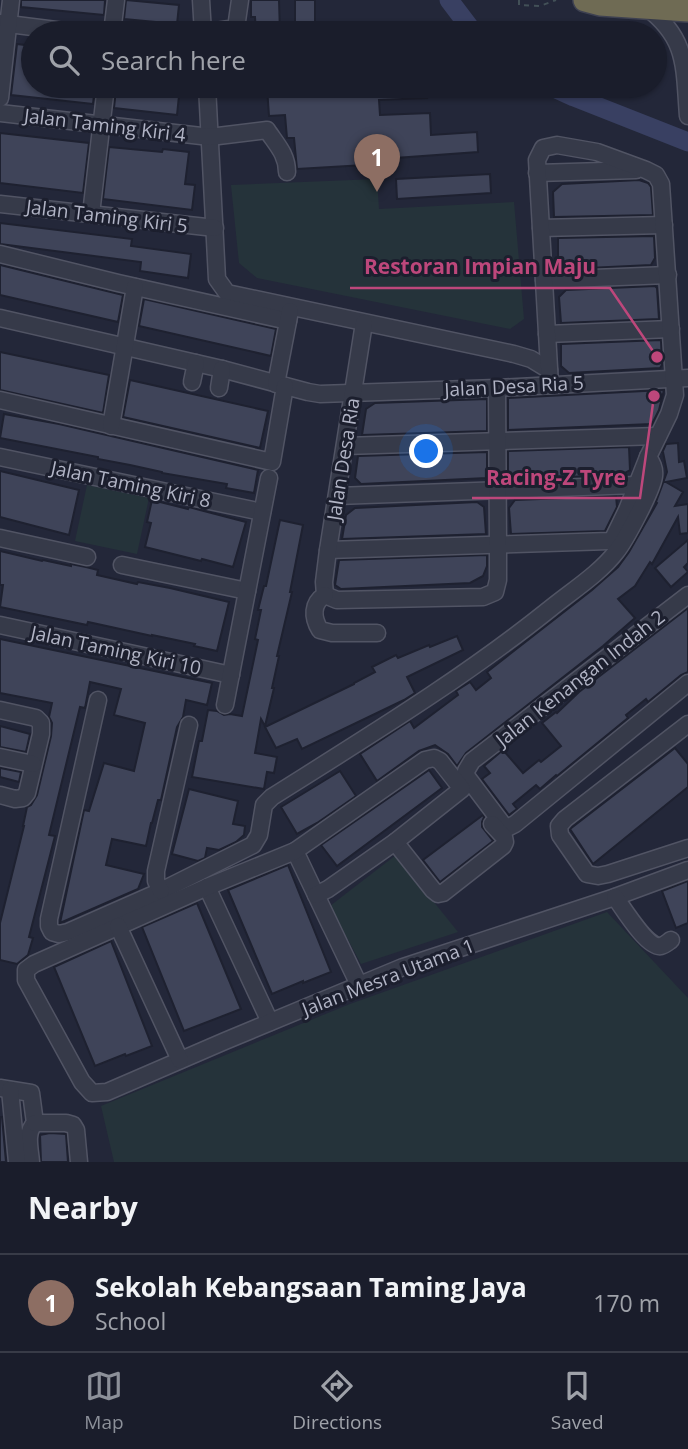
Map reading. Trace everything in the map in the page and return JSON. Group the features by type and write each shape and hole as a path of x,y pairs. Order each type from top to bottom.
{"highway":[{"path":"585,0 600,4 688,10"}],"street":[{"path":"0,98 4,24 11,0"},
{"path":"113,21 116,0"},
{"path":"201,0 202,21"},
{"path":"237,21 240,0"},
{"path":"646,7 664,21"},
{"path":"667,24 674,32 683,52 688,116"},
{"path":"91,214 104,98"},
{"path":"208,98 217,279 227,293 290,314"},
{"name":"Jalan Taming Kiri 4","path":"0,113 210,137 267,130 280,146 287,162 287,172"},
{"path":"328,550 613,539 627,510 631,485 669,414 681,378 671,329 661,184 656,175 646,170 597,152 557,145 543,148 537,160 549,378"},
{"path":"537,173 646,170"},
{"name":"Jalan Taming Kiri 5","path":"0,204 215,228"},
{"path":"541,228 664,225"},
{"path":"0,254 135,287 290,314 364,323 514,354 531,359 549,378"},
{"path":"544,280 668,275"},
{"path":"111,426 135,287"},
{"path":"225,705 270,470 290,314"},
{"name":"Jalan Desa Ria 5","path":"0,318 320,394 497,388 549,378 681,378"},
{"name":"Jalan Desa Ria","path":"364,323 328,550 325,595 316,604 315,622 320,630 332,633 377,633"},
{"path":"514,354 530,351 547,338 671,329"},
{"path":"192,382 197,363"},
{"path":"219,388 222,369"},
{"path":"325,595 337,600 483,597 495,593 498,580 499,490 497,388"},
{"path":"0,400 111,426 270,470"},
{"path":"345,446 658,436"},
{"name":"Jalan Taming Kiri 8","path":"0,457 262,512"},
{"path":"98,700 49,919 51,932 59,934 161,891 253,845 259,835 264,805 272,797 392,721 523,631 595,573 616,552 650,491 654,477 653,465 648,457"},
{"path":"337,496 631,485"},
{"path":"0,538 87,557"},
{"path":"122,565 247,591"},
{"name":"Jalan Kenangan Indah 2","path":"688,596 472,761 466,771 467,777 507,828 688,683"},
{"name":"Jalan Taming Kiri 10","path":"0,625 231,675"},
{"path":"0,710 36,718 41,723 41,734 27,793 23,798 8,797"},
{"path":"688,724 559,826 560,835 587,874 598,876 688,848"},
{"path":"161,891 156,881 156,871 189,725"},
{"path":"0,757 33,764"},
{"path":"180,1060 118,926 295,851 425,760 434,758 440,761 504,836 505,842 443,893 438,894 395,842"},
{"path":"316,895 328,890 395,842 462,789"},
{"path":"295,851 359,985"},
{"name":"Jalan Mesra Utama 1","path":"118,926 26,970 26,979 69,1060 82,1083 92,1093 107,1092 403,967 688,870"},
{"path":"207,887 270,1022"},
{"path":"615,897 629,918 654,945 661,946 671,940"},
{"path":"17,1162 5,1089 32,1093 35,1123"},
{"path":"31,1162 29,1132 35,1123 73,1125 76,1130 79,1162"}],"path":[{"path":"519,0 519,5 540,6 556,0"}],"shaded area":[{"path":"377,179 379,209 514,202 524,319 510,329 257,278 239,263 231,185"},
{"path":"87,485 149,498 137,554 75,541"},
{"path":"396,855 458,932 361,964 330,906"},
{"path":"607,912 688,998 688,1162 114,1162 101,1106 350,1004"}],"building":[{"path":"21,0 105,0 104,15 21,7"},
{"path":"126,0 179,5 177,21 124,19"},
{"path":"251,0 279,0 280,21 255,21 255,17 251,17"},
{"path":"295,0 315,0 315,21 295,21"},
{"path":"17,44 21,44 21,96 11,95"},
{"path":"38,98 94,98 93,104"},
{"path":"115,98 179,98 177,115 114,108"},
{"path":"268,98 427,98 379,100 380,115 430,113 431,135 477,132 478,152 382,159 382,164 297,169 294,138 287,138 285,115 269,116"},
{"path":"0,133 89,143 83,193 0,183"},
{"path":"109,147 189,152 185,184 195,185 192,210 103,199"},
{"path":"490,174 491,193 397,199 396,179"},
{"path":"639,180 651,187 653,215 554,217 553,192 562,184"},
{"path":"0,223 132,239 131,246 191,254 188,278 140,271 141,262 0,244"},
{"path":"654,236 655,258 651,265 567,269 558,262 558,238"},
{"path":"0,265 123,295 118,322 0,295"},
{"path":"655,286 659,319 561,323 559,297 566,290"},
{"path":"144,299 276,329 271,356 139,326"},
{"path":"661,340 660,368 569,373 561,366 561,344"},
{"path":"0,352 109,375 103,413 0,390"},
{"path":"130,380 268,411 260,448 123,417"},
{"path":"664,390 652,424 508,430 508,398"},
{"path":"487,399 487,431 362,435 366,409 375,403"},
{"path":"4,414 258,470 254,493 226,488 227,484 162,473 98,457 0,438"},
{"path":"678,443 679,462 684,461 687,478 666,482 683,492 675,506 688,504 688,533 680,534 678,517 652,564 650,562 635,586 618,599 635,618 466,753 457,766 448,754 435,745 419,751 377,781 360,754 410,721 414,728 458,695 456,691 470,682 476,690 491,678 487,672 618,567 657,503 667,472 662,453 666,444"},
{"path":"629,447 630,470 621,475 508,479 508,451"},
{"path":"487,452 487,478 361,484 355,478 358,456"},
{"path":"0,471 79,490 69,535 0,517"},
{"path":"616,496 617,507 605,531 511,534 509,508 515,500"},
{"path":"152,500 246,522 233,567 145,547 151,523 147,522"},
{"path":"477,502 484,507 486,534 342,539 346,515 355,508"},
{"path":"280,520 303,525 292,592 277,656 274,688 265,726 261,719 255,753 277,757 274,773 267,772 264,789 192,777 208,710 224,715 242,716 258,640 255,639 261,610 258,610"},
{"path":"688,540 688,563 684,567 688,572 671,587 655,568"},
{"path":"0,551 42,561 86,567 98,570 97,575 229,602 217,651 88,622 87,625 0,607 3,585 0,585"},
{"path":"487,555 483,576 470,583 341,589 335,585 339,560"},
{"path":"688,608 688,672 648,702 646,699 626,715 628,718 540,789 536,785 513,804 517,809 509,815 482,779 490,773 484,766 503,750 523,773 539,760 541,762 561,746 542,723"},
{"path":"457,636 463,650 407,677 415,693 404,700 302,749 297,739 276,748 265,727 354,684 375,672 372,667 396,655 398,658"},
{"path":"0,639 212,683 207,705 186,700 183,717 177,727 161,800 158,800 146,846 112,839 106,865 144,874 138,889 60,923 84,810 89,811 104,763 134,771 145,723 114,715 121,689 90,682 85,708 80,707 49,835 55,836 29,937 33,938 28,955 17,964 0,960 0,923 27,807 37,795 51,736 52,723 49,717 52,703 0,693"},
{"path":"0,726 30,734 26,752 0,747"},
{"path":"675,748 688,764 688,787 593,864 570,829"},
{"path":"0,768 21,772 19,782 0,777"},
{"path":"429,770 442,788 337,866 321,845"},
{"path":"340,771 356,796 297,834 281,807"},
{"path":"189,789 238,801 233,824 245,826 244,835 236,842 219,850 207,848 205,858 198,861 172,854"},
{"path":"483,815 482,827 493,841 440,882 423,860"},
{"path":"288,865 331,972 272,994 228,890"},
{"path":"688,881 688,923 676,928 662,891"},
{"path":"197,903 241,1009 184,1031 142,927"},
{"path":"111,941 152,1046 95,1066 54,967"},
{"path":"2,1117 6,1162 0,1162"},
{"path":"66,1134 68,1162 41,1162 40,1135"}],"waterway":[{"path":"449,0 465,21"},
{"path":"577,98 688,142"}],"place":[{"name":"Sekolah Kebangsaan Taming Jaya","path":"377,192"},
{"name":"Restoran Impian Maju","path":"657,357"},
{"name":"Racing-Z Tyre","path":"654,396"}]}
